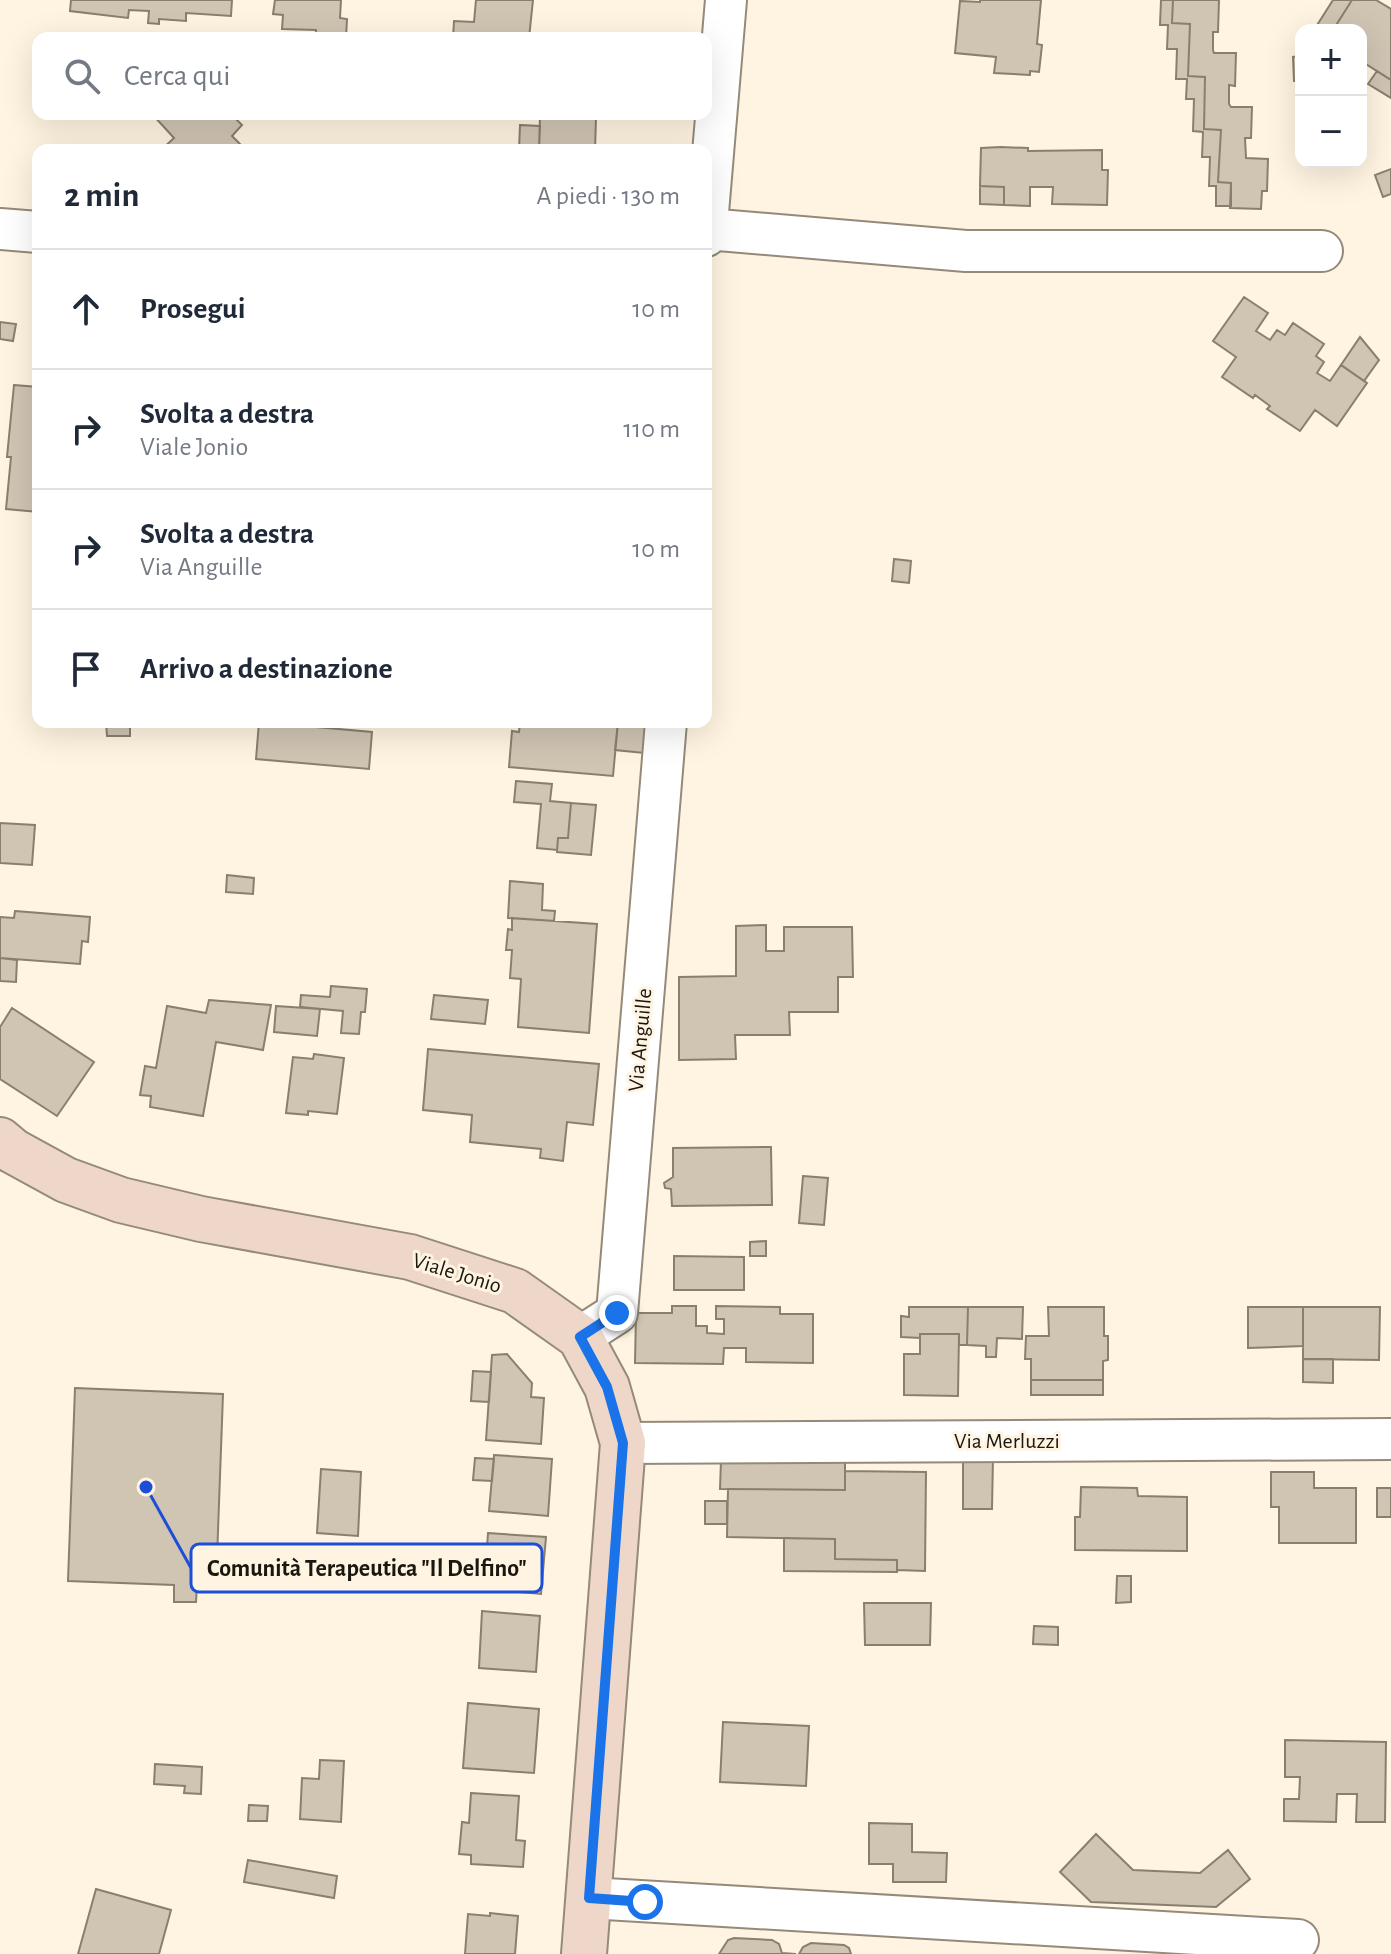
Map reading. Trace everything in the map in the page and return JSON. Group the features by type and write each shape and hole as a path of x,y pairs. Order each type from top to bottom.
{"street":[{"path":"712,169 726,0"},
{"path":"0,229 32,232"},
{"path":"712,229 966,251 1322,251"},
{"name":"Via Anguille","path":"580,1337 617,1313 666,728"},
{"name":"Viale Jonio","path":"0,1140 13,1151 66,1180 121,1200 201,1219 410,1257 515,1291 580,1337 607,1387 623,1443 584,1954"},
{"name":"Via Merluzzi","path":"623,1443 1391,1439"},
{"path":"589,1898 1298,1940"}],"building":[{"path":"71,0 232,0 231,16 186,13 186,21 159,19 159,24 148,23 149,11 129,10 128,18 70,11"},
{"path":"275,0 341,0 340,18 347,19 346,32 282,29 283,15 273,14"},
{"path":"476,0 533,0 530,32 453,32 454,21 474,22"},
{"path":"1041,0 1037,44 1042,45 1039,72 1030,71 1030,75 994,73 996,57 955,53 960,1"},
{"path":"1161,0 1173,0 1172,23 1190,24 1188,76 1205,77 1204,129 1221,130 1218,182 1231,183 1231,206 1216,206 1216,186 1209,186 1210,157 1202,157 1203,132 1193,131 1194,99 1186,99 1187,79 1176,79 1177,49 1167,49 1168,25 1160,25"},
{"path":"1173,0 1219,0 1218,32 1213,32 1213,50 1214,53 1236,53 1235,86 1229,85 1229,104 1231,107 1252,107 1251,138 1245,138 1246,158 1268,159 1267,191 1262,191 1261,209 1230,208 1231,183 1218,182 1221,130 1204,129 1205,77 1188,76 1190,24 1172,23"},
{"path":"1333,0 1352,0 1337,24 1318,24"},
{"path":"1352,0 1376,0 1391,9 1391,80 1367,65 1367,24 1337,24"},
{"path":"1377,71 1391,80 1391,98 1368,84"},
{"path":"158,120 237,120 242,125 232,136 240,144 168,144 174,138"},
{"path":"540,120 596,120 595,144 539,144"},
{"path":"520,125 540,126 539,144 519,144"},
{"path":"981,148 1028,148 1028,151 1102,150 1102,170 1108,170 1107,205 1052,204 1053,187 1030,187 1030,206 1004,205 1004,187 980,186"},
{"path":"1391,169 1391,194 1383,197 1375,175"},
{"path":"980,186 1004,187 1004,205 980,204"},
{"path":"1244,297 1268,313 1256,331 1270,340 1277,330 1285,335 1293,323 1324,344 1316,356 1324,362 1317,373 1330,381 1341,365 1367,383 1337,426 1315,410 1300,431 1267,409 1270,406 1255,395 1253,398 1222,377 1236,357 1213,341"},
{"path":"0,322 16,324 13,341 0,339"},
{"path":"1360,337 1379,360 1364,381 1341,365"},
{"path":"14,385 32,386 32,511 6,509 11,457 7,457"},
{"path":"894,559 911,561 909,583 892,581"},
{"path":"106,728 130,728 130,736 107,736"},
{"path":"259,728 327,728 372,732 369,769 256,759"},
{"path":"519,728 617,728 613,776 509,767 512,731 519,732"},
{"path":"617,728 656,728 654,754 615,750"},
{"path":"516,781 552,784 550,801 571,803 568,838 558,838 557,850 537,848 541,804 514,802"},
{"path":"571,803 596,805 591,855 557,852 558,838 568,838"},
{"path":"0,823 35,825 32,865 0,863"},
{"path":"227,875 254,878 253,894 226,892"},
{"path":"510,881 543,884 542,910 555,911 554,921 508,918"},
{"path":"15,911 90,917 88,942 82,941 80,964 0,958 0,917 14,918"},
{"path":"512,918 597,924 589,1033 518,1027 521,979 510,978 512,950 506,950"},
{"path":"766,925 766,951 784,951 784,927 852,927 853,977 838,977 838,1012 789,1012 790,1035 735,1035 736,1059 679,1060 679,977 736,976 736,926"},
{"path":"0,958 17,960 16,982 0,981"},
{"path":"331,986 367,989 359,1034 341,1033 343,1011 300,1007 301,995 330,997"},
{"path":"434,995 488,1000 485,1024 431,1019"},
{"path":"209,1000 271,1005 263,1050 216,1042 203,1116 150,1107 151,1096 140,1095 145,1066 156,1068 167,1006 206,1013"},
{"path":"276,1006 320,1009 317,1036 274,1032"},
{"path":"12,1008 94,1062 57,1116 0,1079 0,1027"},
{"path":"428,1049 599,1064 593,1125 567,1122 563,1161 540,1158 541,1149 470,1142 472,1115 423,1110"},
{"path":"314,1054 344,1058 337,1114 308,1111 308,1115 286,1113 293,1057 313,1059"},
{"path":"771,1147 772,1205 672,1206 671,1189 665,1188 664,1183 673,1177 673,1148"},
{"path":"803,1176 828,1178 824,1225 799,1223"},
{"path":"766,1241 766,1256 750,1256 750,1242"},
{"path":"674,1256 744,1257 744,1290 674,1290"},
{"path":"672,1306 696,1306 696,1326 707,1326 707,1333 724,1334 724,1319 716,1319 716,1306 780,1307 780,1314 813,1314 813,1363 746,1362 746,1348 724,1348 723,1364 635,1363 636,1313 672,1313"},
{"path":"909,1307 968,1307 967,1345 959,1345 959,1334 901,1337 901,1316 909,1317"},
{"path":"968,1307 1023,1307 1022,1339 997,1338 996,1357 986,1357 986,1346 967,1345"},
{"path":"1048,1307 1104,1307 1108,1360 1103,1361 1103,1380 1031,1380 1031,1359 1025,1359 1026,1336 1049,1336"},
{"path":"1248,1307 1303,1307 1303,1346 1248,1348"},
{"path":"1303,1307 1380,1307 1379,1360 1303,1359"},
{"path":"920,1334 959,1334 958,1396 904,1395 904,1354 920,1354"},
{"path":"507,1354 532,1383 531,1397 544,1398 541,1444 486,1440 492,1355"},
{"path":"1303,1359 1333,1359 1333,1383 1303,1382"},
{"path":"473,1371 491,1372 489,1402 471,1401"},
{"path":"1031,1380 1103,1380 1103,1395 1031,1395"},
{"path":"75,1388 223,1394 216,1586 197,1585 196,1602 174,1602 174,1585 68,1581"},
{"path":"494,1455 552,1459 548,1516 489,1511"},
{"path":"963,1457 993,1458 992,1509 963,1509"},
{"path":"475,1458 494,1459 492,1481 473,1480"},
{"path":"721,1460 845,1461 845,1490 720,1489"},
{"path":"321,1469 361,1472 358,1536 317,1533"},
{"path":"845,1471 926,1472 925,1571 897,1570 897,1560 835,1559 835,1539 727,1537 728,1489 845,1490"},
{"path":"1271,1472 1314,1472 1314,1488 1356,1488 1356,1543 1279,1543 1279,1507 1271,1507"},
{"path":"1081,1487 1137,1488 1138,1496 1187,1497 1187,1551 1075,1550 1075,1517 1080,1517"},
{"path":"1377,1488 1391,1488 1391,1517 1377,1517"},
{"path":"705,1501 727,1501 727,1524 705,1524"},
{"path":"488,1533 546,1537 541,1594 484,1589"},
{"path":"784,1538 835,1539 835,1559 897,1560 897,1572 784,1571"},
{"path":"1117,1576 1131,1576 1131,1602 1116,1603"},
{"path":"864,1603 931,1603 930,1645 865,1645"},
{"path":"482,1611 540,1616 536,1672 479,1668"},
{"path":"1034,1626 1058,1627 1058,1645 1033,1644"},
{"path":"468,1703 539,1709 534,1773 463,1768"},
{"path":"723,1722 809,1726 806,1786 720,1782"},
{"path":"1285,1740 1386,1742 1385,1822 1356,1822 1357,1794 1337,1794 1336,1822 1284,1821 1284,1799 1299,1799 1300,1777 1285,1777"},
{"path":"320,1760 344,1761 341,1822 300,1819 302,1778 319,1779"},
{"path":"155,1764 202,1767 201,1794 184,1793 185,1786 154,1784"},
{"path":"471,1793 519,1796 516,1840 525,1841 523,1867 471,1864 471,1855 459,1854 462,1822 469,1823"},
{"path":"249,1805 268,1806 267,1821 248,1821"},
{"path":"869,1823 912,1824 912,1852 947,1853 946,1882 893,1882 893,1864 869,1864"},
{"path":"1096,1834 1133,1870 1200,1873 1228,1850 1250,1879 1216,1907 1091,1902 1060,1872"},
{"path":"248,1860 337,1876 334,1898 244,1882"},
{"path":"96,1889 171,1910 159,1954 78,1954"},
{"path":"490,1913 518,1916 515,1954 465,1954 468,1914 490,1916"},
{"path":"728,1940 772,1940 779,1944 782,1953 796,1954 719,1954"},
{"path":"811,1943 844,1945 851,1954 799,1954 803,1947"}],"place":[{"name":"Comunità Terapeutica \"Il Delfino\"","path":"146,1487"}],"route":[{"path":"617,1313 580,1337 607,1387 623,1443 589,1898 645,1902"}]}
